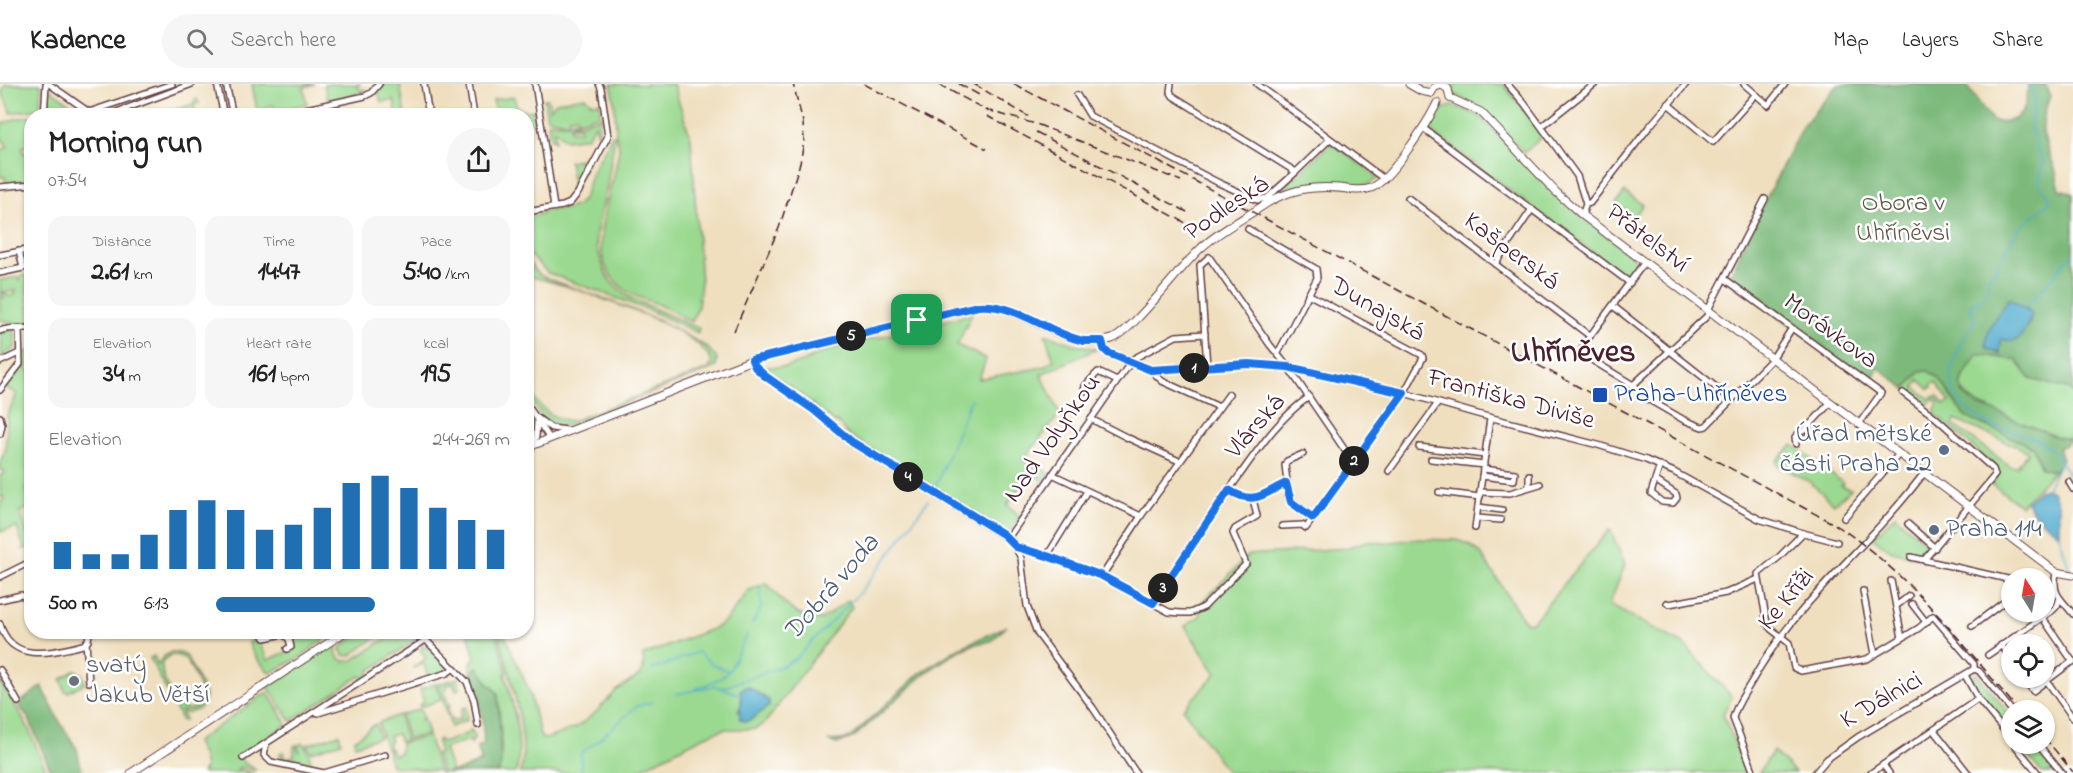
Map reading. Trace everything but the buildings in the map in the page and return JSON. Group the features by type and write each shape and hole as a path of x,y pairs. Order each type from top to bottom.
{"main road":[{"path":"1409,84 1421,91 1431,93"},
{"path":"1437,86 1448,86 1450,98 1444,103 1437,103 1433,100 1431,93 1437,86"},
{"name":"Přátelství","path":"1450,98 1481,112 1556,192 1644,263 2056,572 2073,575"},
{"path":"1384,179 1423,128 1437,103"},
{"name":"Podleská","path":"1102,341 1117,337 1123,332 1200,248 1276,198 1294,190 1311,188 1366,189 1378,185 1384,179"},
{"path":"534,445 752,360 984,306 1007,309 1083,341 1102,341"},
{"path":"131,773 334,639"}],"street":[{"path":"45,108 47,84 82,108"},
{"path":"104,108 171,84"},
{"path":"128,108 192,84"},
{"path":"217,84 222,108"},
{"path":"226,84 231,108"},
{"path":"310,108 365,96 379,84"},
{"path":"424,84 428,108"},
{"path":"469,84 473,108"},
{"path":"535,84 554,207"},
{"path":"534,211 566,205 573,200 607,140 609,132 599,84"},
{"path":"1257,84 1384,179"},
{"path":"1507,84 1542,126 1577,176 1586,204 1582,215"},
{"path":"1542,126 1595,84"},
{"path":"1586,204 1590,203 1686,84"},
{"path":"1744,84 1768,105 1785,84"},
{"path":"1170,85 1173,96 1296,172"},
{"path":"1077,95 1090,116 1219,183 1257,200 1267,198 1330,139"},
{"path":"1668,104 1713,142 1755,95"},
{"path":"1423,128 1630,283"},
{"path":"0,187 24,185"},
{"name":"Kašperská","path":"1408,198 1590,336"},
{"path":"1633,386 1707,316 1765,199"},
{"path":"1495,264 1532,209"},
{"path":"1248,229 1316,269 1317,278 1278,353"},
{"path":"0,255 24,250"},
{"path":"0,273 23,268 19,251"},
{"path":"1207,366 1200,265 1209,257 1353,462"},
{"path":"1644,263 1590,336 1583,347 1582,354 1633,386 1646,398 1684,420 1704,427 1772,359 1792,328"},
{"name":"Morávkova","path":"1725,279 1881,393 1859,424"},
{"name":"Dunajská","path":"1308,294 1422,355 1423,358 1404,393"},
{"path":"1613,306 1731,399"},
{"path":"0,331 11,327 24,328"},
{"path":"0,390 19,367 19,328"},
{"path":"1130,362 1176,336 1205,334"},
{"name":"Františka Diviše","path":"1102,341 1108,353 1151,370 1249,364 1288,367 1404,393 1490,418 1598,445 1660,465 1746,513 1769,523 1837,542"},
{"path":"0,362 19,353"},
{"path":"752,360 755,367 765,376 814,410 852,442 1008,538 1016,547 1023,569 1027,606 1037,633 1093,708 1136,773"},
{"name":"Nad Volyňkou","path":"1008,538 1130,362"},
{"path":"1151,370 1162,381 1219,407"},
{"path":"1084,391 1085,386 1098,372 1118,381"},
{"path":"1282,526 1302,525 1306,528 1404,393"},
{"path":"1903,393 1935,417 1993,469 1995,475 1924,560"},
{"path":"1102,576 1179,461 1229,394"},
{"name":"Vlárská","path":"1153,603 1229,490 1281,422 1295,407 1309,398"},
{"path":"1389,471 1438,403"},
{"path":"1796,444 1794,437 1804,431 1830,403"},
{"path":"534,414 550,439"},
{"path":"0,417 2,425 0,434"},
{"path":"536,417 557,430 583,427"},
{"path":"534,439 538,428 536,417"},
{"path":"1476,528 1490,418"},
{"path":"1091,419 1179,461"},
{"path":"1419,447 1485,455"},
{"path":"1303,454 1287,461 1285,465 1286,483 1291,502 1313,518"},
{"path":"1844,518 1899,454"},
{"path":"1431,459 1483,470 1514,480 1515,473 1483,470"},
{"path":"1655,480 1676,494 1677,498 1673,503 1668,504 1651,493 1655,480 1660,465"},
{"name":"Ke Kříži","path":"1754,773 1733,718 1755,675 1781,635 1924,473"},
{"path":"1052,474 1141,516"},
{"path":"1529,475 1529,487"},
{"path":"2069,482 2073,489"},
{"path":"1229,490 1238,496 1253,499 1286,483"},
{"path":"1440,492 1506,494 1540,484"},
{"path":"1047,556 1088,491"},
{"path":"1016,547 1102,576 1168,612 1181,614 1194,612 1204,607 1246,564 1233,533 1237,527 1257,516 1253,499"},
{"path":"1478,507 1502,510"},
{"path":"1477,518 1501,520"},
{"path":"1908,524 1935,548"},
{"path":"1803,533 1779,557 1759,572 1758,579 1767,623 1789,643 1794,668 1802,671 1867,659 1919,628 1933,616 1974,664 1974,669 1979,671 2003,700"},
{"path":"1911,557 2001,578"},
{"path":"0,575 24,564"},
{"path":"2056,572 2055,588 2059,600 2073,614"},
{"path":"1667,603 1726,593 1758,579"},
{"path":"1891,581 1902,638"},
{"path":"1863,591 1875,654"},
{"path":"1896,606 1909,596"},
{"path":"0,600 24,597"},
{"path":"2055,609 2059,600"},
{"path":"1912,604 1926,622"},
{"path":"1972,626 2001,604"},
{"path":"2017,634 2035,622"},
{"path":"2046,622 2073,661 2055,673"},
{"path":"0,624 2,632 10,643 34,653 83,645 86,642"},
{"path":"87,639 88,682"},
{"path":"287,649 291,647 289,639"},
{"path":"243,758 424,640 469,686 478,725"},
{"path":"1988,655 2001,645"},
{"path":"311,715 454,669"},
{"name":"K Dálnici","path":"1815,773 1835,752 1974,669"},
{"path":"0,670 18,702"},
{"path":"1965,675 1978,699 2001,727"},
{"path":"2052,688 2073,718"},
{"path":"1871,773 1978,699"},
{"path":"1934,730 1968,773"},
{"path":"266,743 264,755 272,762 324,773 385,755"},
{"path":"2022,754 2038,773"},
{"path":"2046,754 2062,773"},
{"path":"1883,765 1889,773"}],"green space":[{"path":"6,84 41,84 40,108 24,108 24,111 11,113 2,92"},
{"path":"252,84 315,84 304,87 307,104 289,108 274,108 273,105 267,106 267,108 257,108"},
{"path":"324,84 360,84 357,86 366,92 328,100"},
{"path":"383,84 400,84 404,108 396,108 394,100 381,102 378,91"},
{"path":"611,84 673,84 691,139 701,283 698,306 692,322 625,290 611,276 603,260 602,223 619,148"},
{"path":"1455,84 1503,84 1544,135 1524,153 1485,112 1454,94"},
{"name":"Obora v Uhříněvsi","path":"1838,84 1966,84 1992,121 2002,122 2010,121 2021,114 2026,101 2028,84 2045,84 2050,96 2044,116 2044,139 2060,189 2073,194 2073,394 2068,389 2031,379 2016,360 1977,354 1961,385 1963,393 1979,405 2057,437 2069,439 2067,444 2058,448 2062,459 2054,471 2041,468 2033,447 1965,417 1940,379 1927,370 1920,371 1906,389 1879,368 1869,382 1729,280 1747,237 1802,127","holes":["2008,300 2028,309 2031,321 2017,338 2001,339 1999,354 1987,348 1986,342 1990,329"]},
{"path":"51,90 77,108 49,108 48,92"},
{"path":"514,97 518,108 495,108 493,100"},
{"path":"585,97 592,103 600,102 600,114 574,123 570,121 578,120 577,116 569,117 569,123 547,118 544,99 548,99 550,109 556,102"},
{"path":"197,99 199,103 194,105 195,108 181,108 193,104"},
{"path":"1453,106 1480,116 1556,196 1638,261 1639,263 1627,278 1427,128 1442,109"},
{"path":"603,116 599,123 598,135 595,124 587,137 566,140 554,130 555,141 550,138 548,122 578,124 578,126 570,127 571,131 580,130 579,124"},
{"path":"24,117 24,147 22,147 24,182 6,184 5,177 0,177 0,151 8,147 0,136 2,129 0,125"},
{"path":"611,135 615,135 596,234 597,248 605,272 611,282 627,296 699,327 698,333 649,310 548,273 534,259 534,216 579,204 594,168"},
{"path":"1331,143 1379,178 1364,185 1314,184 1281,191"},
{"path":"589,158 571,196 570,188 573,184 569,161"},
{"path":"1625,192 1643,205 1633,217 1616,203"},
{"path":"534,269 539,275 589,294 534,278"},
{"path":"24,275 23,326 0,320 0,298 4,298 0,294 15,295 15,291 0,292 0,280 18,277 20,280 20,276"},
{"path":"639,312 659,320 707,347 717,359 716,367 568,426 554,424 535,407 534,399 551,415 572,421 709,369 712,362 702,348 683,334"},
{"path":"972,314 957,345 986,359 979,379 1043,367 1054,360 1045,334 1097,349 1041,374 1060,414 1023,460 1049,473 1044,481 1030,472 1007,505 1020,516 1009,533 848,435 837,422 835,423 791,387 766,371 767,367 785,367 831,349"},
{"path":"11,328 15,331 15,348 0,357 2,345 0,334"},
{"path":"22,353 24,353 24,510 20,511 24,524 24,548 17,527 0,532 0,502 4,500 3,496 0,497 0,475 4,474 3,470 0,470 0,462 6,449 7,416 17,394 5,387 20,369 23,369"},
{"path":"1977,354 2016,360 2031,379 2068,389 2073,394 2073,446 2069,439 2057,437 1979,405 1970,399 1962,387 1962,382"},
{"path":"1927,370 1940,379 1965,417 2033,447 2041,468 2054,471 2021,506 1992,484 1998,474 1996,467 1935,414 1939,402 1932,400 1928,405 1906,389 1920,371","holes":["1919,380 1929,389 1936,382 1950,402 1944,405 1937,395 1930,399 1914,387","1955,420 2028,451 2028,452 2017,467 2010,466 1953,425"]},
{"path":"1793,445 1843,483 1841,486 1851,489 1834,504 1810,482 1778,465 1777,461"},
{"path":"1895,515 1930,547 1921,558 1892,551 1873,538"},
{"path":"1609,530 1625,565 1609,605 1684,644 1732,697 1723,714 1747,773 1228,773 1183,709 1216,674 1185,626 1200,616 1198,606 1249,555 1346,548 1367,541 1384,543 1414,539 1456,540 1468,544 1481,554 1525,622 1530,623"},
{"path":"766,583 789,608 811,618 821,620 848,600 852,607 765,723 755,729 724,729 703,737 632,773 520,773 523,742 501,639 506,639 528,688 541,738 546,739 577,727 596,712 617,690 639,676 644,667 643,655 717,627 728,618 749,590","holes":["749,687 769,701 769,706 752,719 738,711 743,701 740,691"]},
{"path":"1007,626 991,641 960,650 927,672 854,737 837,744 828,741 851,737 920,673 957,649"},
{"path":"290,639 325,639 299,658 270,673 254,655 249,642 258,640 268,660 294,649"},
{"path":"342,639 344,639 336,647 337,656 344,661 353,660 386,639 416,639 414,643 369,671 370,673 362,679 360,676 291,721 268,687"},
{"path":"352,639 374,639 350,656 343,655 340,649"},
{"path":"470,639 498,639 507,672 505,674 518,737 516,773 498,773 501,744 498,694 489,685 478,667 471,679 470,664 475,657"},
{"path":"421,645 426,646 447,665 446,671 430,676 424,664 412,668 426,658 420,650 423,648"},
{"path":"171,652 181,653 187,657 205,694 204,703 199,709 188,713 181,711 185,720 182,721 150,658 154,656 158,665 163,657","holes":["171,655 185,659 196,680 201,702 193,708 186,709 179,704 168,688 162,662"]},
{"path":"476,667 498,694 501,764 498,773 446,773 464,769 482,761 477,747 484,744 480,703 471,679"},
{"path":"75,670 82,674 85,683 68,692 65,691 61,679"},
{"path":"1976,673 2001,704 2001,724 1981,699 1972,679"},
{"path":"458,678 460,689 456,690 454,683 446,685 445,696 450,706 448,714 453,721 460,719 462,708 466,707 467,720 451,727 438,684"},
{"path":"0,680 29,729 47,773 0,773"},
{"path":"436,684 441,700 420,707 419,705 424,702 420,689"},
{"path":"42,686 58,719 77,749 82,773 52,773 29,719 18,704"},
{"path":"267,692 287,724 239,756 243,762 256,770 241,767 237,769 254,773 202,773 205,768 203,757 196,742"},
{"path":"420,709 423,718 421,720 424,720 428,734 408,739 401,715"},
{"path":"399,715 406,740 400,742 397,734 389,736 391,741 389,748 386,748 378,723"},
{"path":"375,724 380,737 355,745 354,740"},
{"path":"470,729 474,734 471,743 468,740 444,749 452,772 439,773 442,772 436,754 440,753 437,742 439,739 441,742 446,742 471,732"},
{"path":"339,734 341,742 311,752 307,745"},
{"path":"428,736 439,771 391,766 387,750 391,749 393,755 400,753 401,743"},
{"path":"303,743 312,766 282,759 280,753 284,752 286,758 294,756 294,746 296,745 299,752 298,745"},
{"path":"1773,751 1795,773 1759,773"},
{"path":"2026,754 2043,754 2057,771 2042,773"}],"water":[{"path":"2010,299 2032,313 2026,328 2017,340 2001,339 2000,354 1987,348 1987,336 1996,317"},
{"path":"2045,489 2053,491 2059,507 2059,534 2035,515 2027,502 2039,491"},
{"path":"744,687 749,687 769,701 769,706 745,722 740,719 740,691"}],"waterway":[{"path":"2033,84 2031,90 2035,101 2030,127 2043,162 2039,184 2047,192 2050,202 2017,230 1998,267 1989,276 1987,291 1979,302 1972,302 1970,305 1975,321 1957,352 1952,366 1951,380 1954,392 1961,404 1974,415 1999,428 2035,439 2055,454 2060,461 2046,491"},
{"path":"2025,308 2073,253"},
{"name":"Dobrá voda","path":"936,485 971,399"},
{"path":"2060,461 2073,480"},
{"name":"Dobrá voda","path":"676,694 715,686 722,688 785,665 796,658 861,591 928,500"},
{"path":"2059,534 2070,572"},
{"path":"752,624 762,607 759,586"},
{"path":"696,689 721,678 729,671 747,634"},
{"path":"652,670 698,652 712,664 728,671"},
{"path":"722,688 741,695"},
{"name":"Dobrá voda","path":"581,773 581,753 637,706 653,702"}],"railway":[{"path":"734,331 779,228 800,163 804,142 803,122 793,84"},
{"path":"864,84 987,149"},
{"path":"938,84 986,110 1039,125 1181,181"},
{"path":"959,84 981,96"},
{"path":"974,84 1029,117"},
{"path":"1014,84 1836,525 1863,545 1912,588 1956,635 2010,700"},
{"path":"987,116 1186,223"},
{"path":"1036,132 1191,214"},
{"path":"2055,750 2073,772"}],"place":[{"name":"Praha-Uhříněves","path":"1600,395"},
{"name":"Úřad mětské části Praha 22","path":"1944,450"},
{"name":"Praha 114","path":"1934,530"},
{"name":"svatý Jakub Větší","path":"74,681"}],"district":[{"name":"Uhříněves","path":"1573,353"}],"route":[{"path":"978,306 995,306 1073,338 1083,341 1102,341 1108,353 1151,370 1249,364 1288,367 1404,393 1313,518 1288,499 1286,483 1253,499 1238,496 1229,490 1153,603 1102,576 1016,547 1003,534 852,442 814,410 765,376 755,367 752,360 917,320 978,306"}]}
